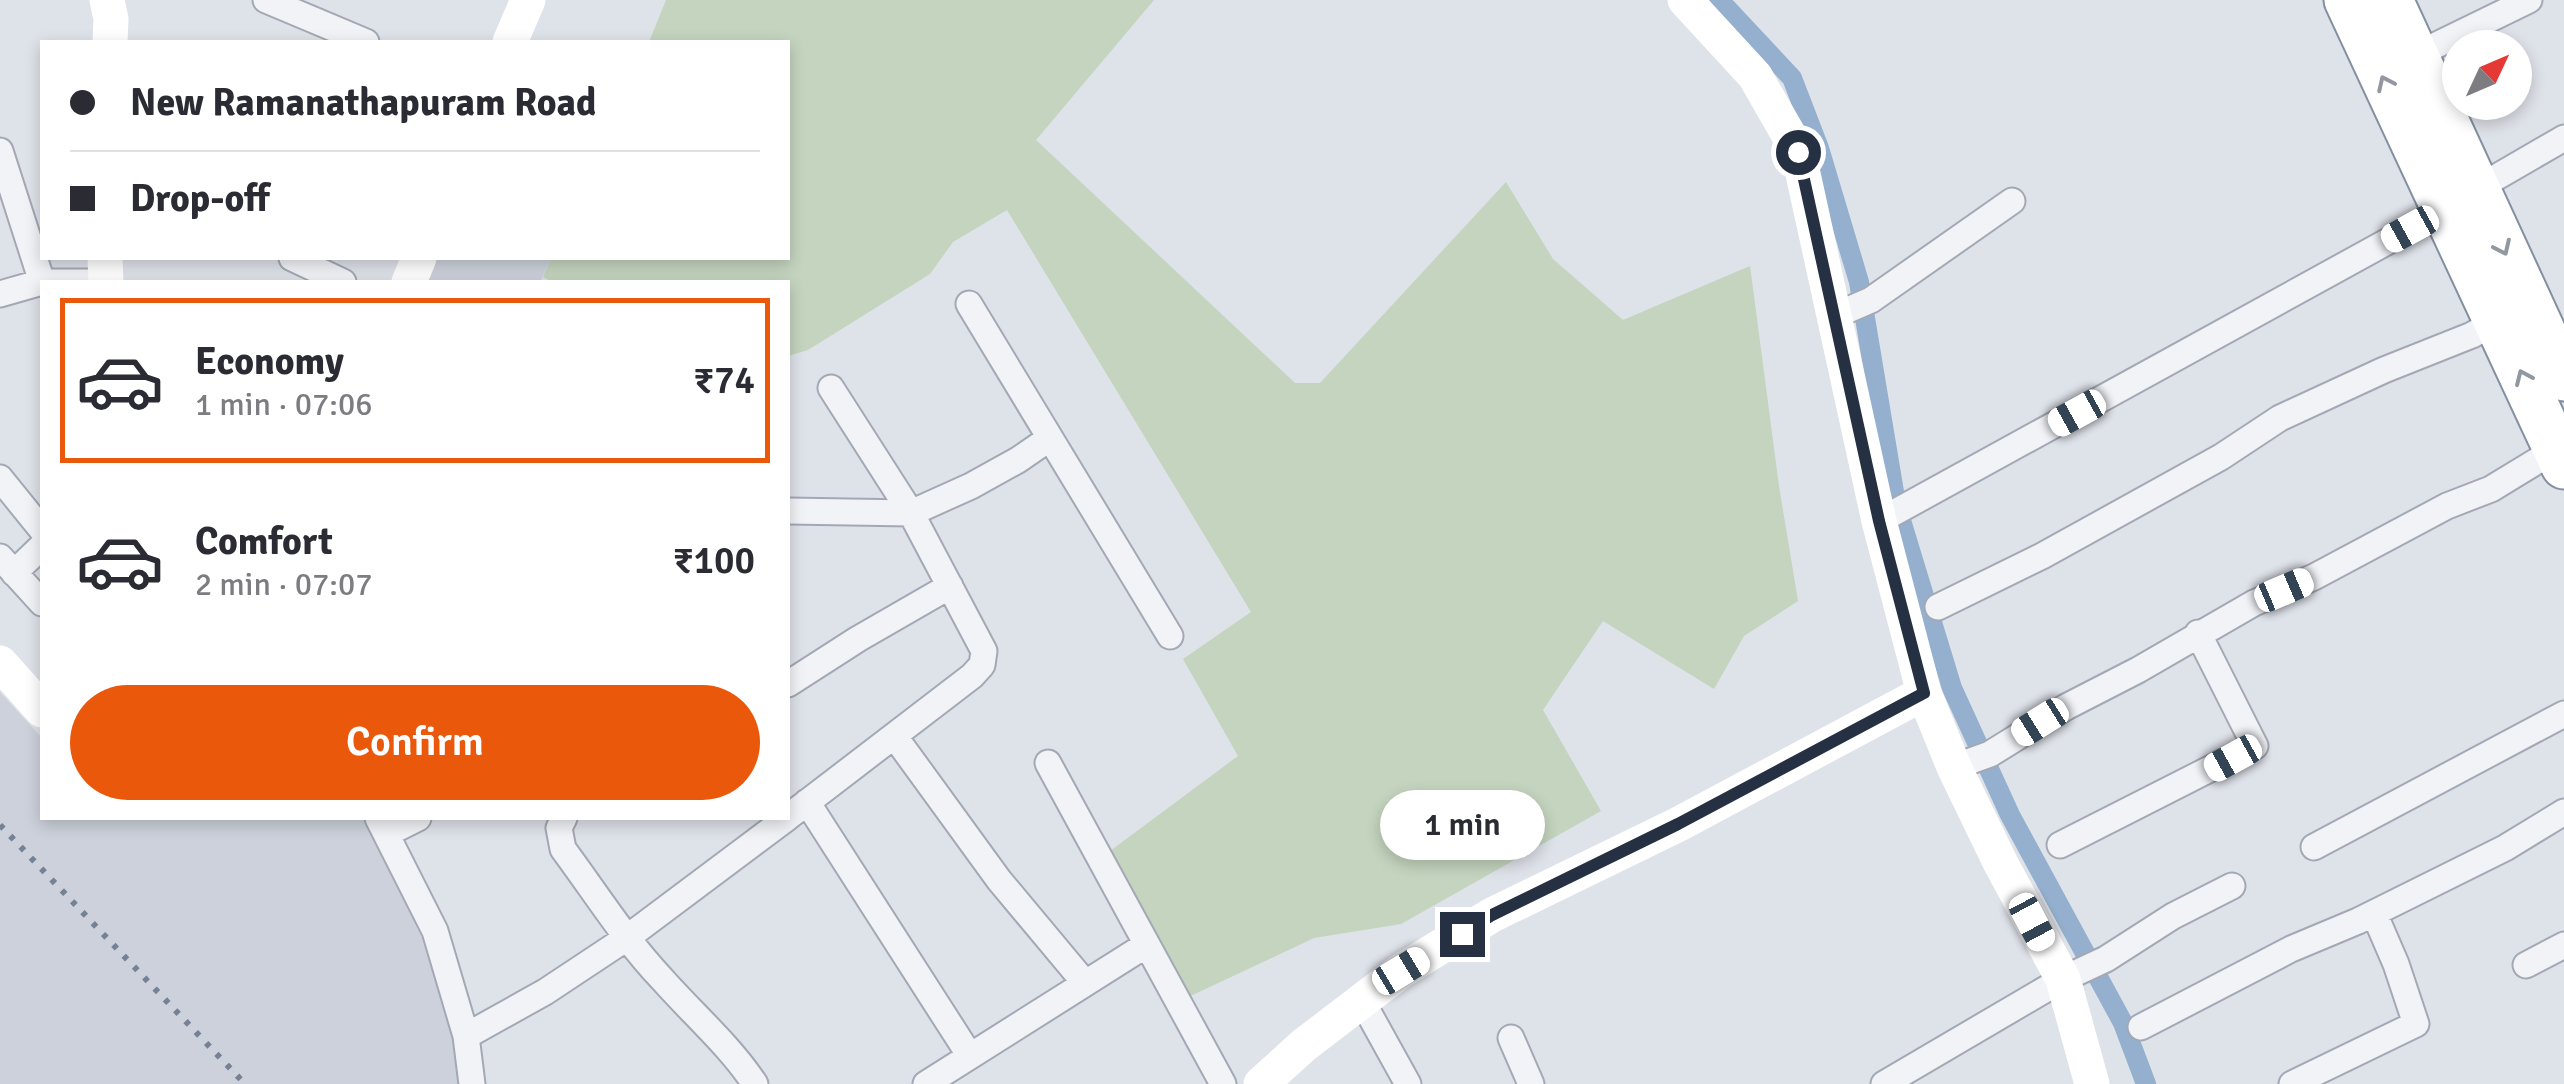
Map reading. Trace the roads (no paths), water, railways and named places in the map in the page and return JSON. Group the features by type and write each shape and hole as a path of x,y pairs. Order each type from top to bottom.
{"highway":[{"path":"2347,0 2564,378"},
{"path":"2390,0 2414,56 2497,321 2560,458"}],"main road":[{"path":"108,0 110,40"},
{"path":"511,40 528,0"},
{"path":"1686,0 1756,76 1798,152 1853,308 1895,513 1924,693 1973,760 2001,864 2083,970 2092,1084"},
{"path":"0,663 40,708"},
{"path":"1261,1084 1401,971 1492,915 1678,824 1924,693"}],"street":[{"path":"266,0 361,40"},
{"path":"2414,56 2528,0"},
{"path":"1895,513 2460,200 2564,138"},
{"path":"0,152 41,280"},
{"path":"1853,308 2012,201"},
{"path":"296,260 340,280"},
{"path":"62,280 111,275"},
{"path":"0,294 40,283"},
{"path":"969,304 1170,636"},
{"path":"1938,607 2042,556 2222,456 2280,418 2497,321"},
{"path":"831,388 911,513 984,651 982,665 972,676 794,812 970,1056"},
{"path":"790,510 911,513 971,486 1050,438"},
{"path":"1973,760 2254,603 2314,577 2447,506 2560,458"},
{"path":"0,478 40,528"},
{"path":"40,547 7,565 40,601"},
{"path":"790,683 950,586"},
{"path":"2060,845 2256,746 2198,633"},
{"path":"2314,847 2564,714"},
{"path":"895,736 999,880 1085,984"},
{"path":"1048,763 1223,1084"},
{"path":"2140,1027 2290,949 2374,913 2505,848 2564,812"},
{"path":"409,820 382,826 435,930 466,1036 472,1084"},
{"path":"563,820 558,828 563,849 661,978 755,1084"},
{"path":"466,1036 545,992 628,937 783,820"},
{"path":"1884,1084 2232,886"},
{"path":"2292,1084 2416,1024 2374,913"},
{"path":"926,1084 1146,945"},
{"path":"2526,965 2564,945"},
{"path":"1362,1001 1408,1084"},
{"path":"1511,1038 1531,1084"}],"waterway":[{"path":"1719,0 1792,78 1819,148 1859,282 1896,504 1952,688 2010,815 2123,1023 2146,1084"}],"railway":[{"path":"0,825 245,1084"}]}
